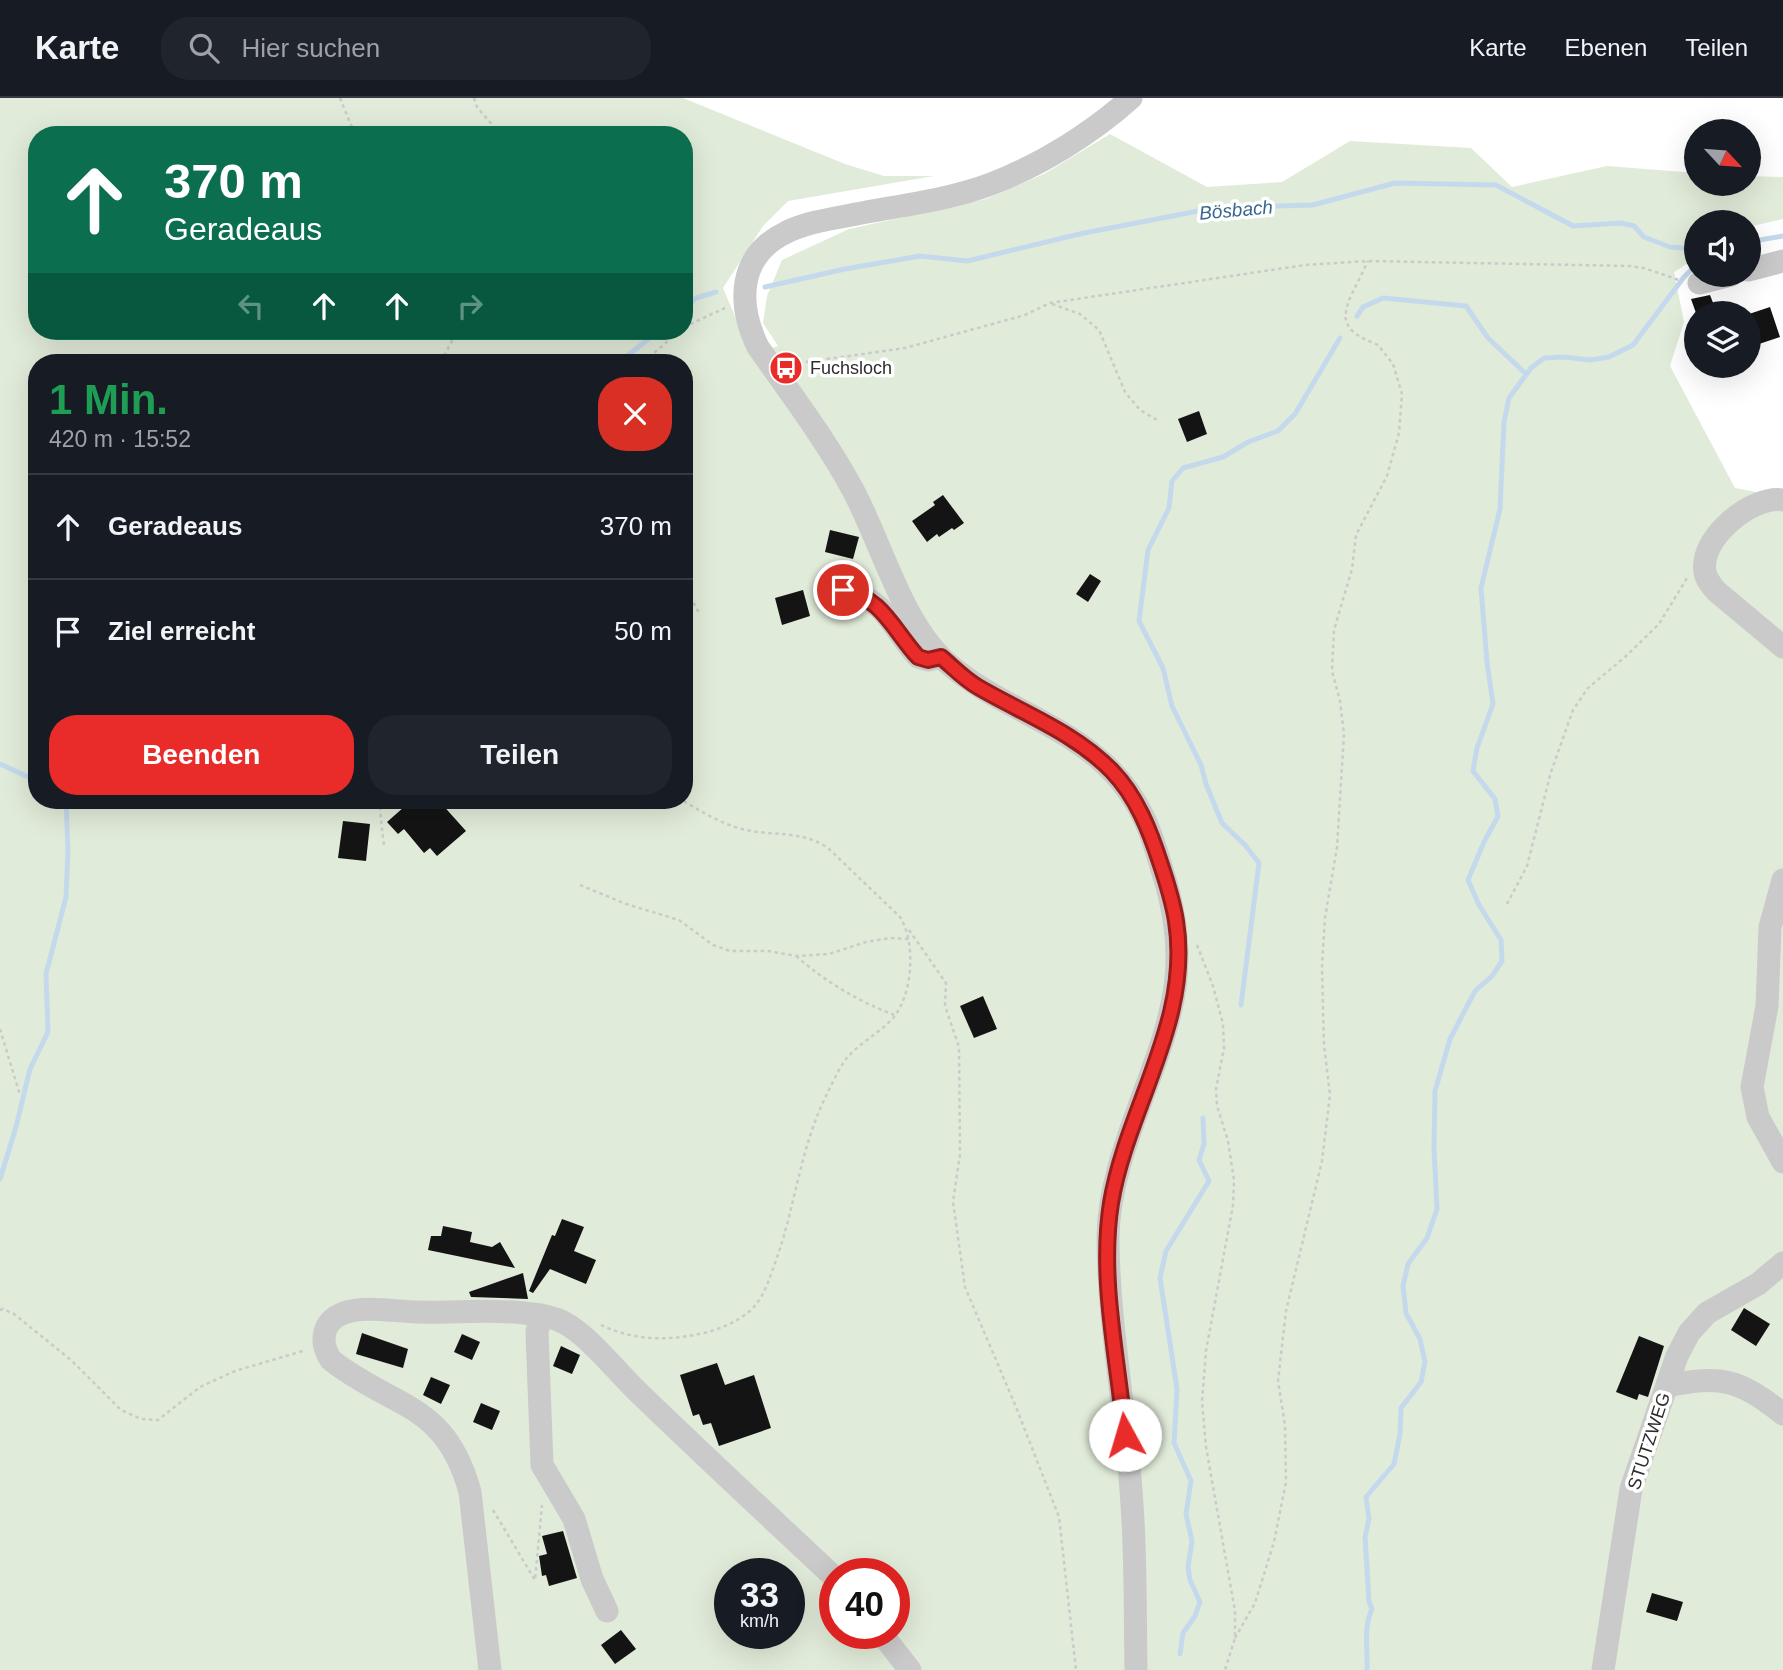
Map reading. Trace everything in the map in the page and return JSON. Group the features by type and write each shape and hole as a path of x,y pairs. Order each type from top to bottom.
{"street":[{"path":"1131,98 1055,153 991,184 961,193 816,222 785,233 773,240 756,258 746,279 744,299 751,333 843,472 925,637 941,657 977,687 1061,731 1113,772 1146,822 1169,891 1177,922 1176,986 1170,1018 1118,1168 1108,1231 1109,1296 1132,1505 1136,1670"},
{"path":"1761,267 1783,261"},
{"path":"1783,500 1761,502 1744,510 1716,537 1707,553 1704,569 1709,583 1716,591 1783,648"},
{"path":"828,589 862,595 893,622 918,657 928,660 941,657"},
{"path":"1780,1156 1758,1116 1752,1087 1767,1006 1770,927 1783,880"},
{"name":"STUTZWEG","path":"1603,1670 1631,1489 1677,1356 1699,1321 1717,1306 1758,1284 1783,1263"},
{"path":"490,1670 470,1492 461,1464 432,1422 331,1360 323,1346 325,1333 328,1325 341,1314 351,1311 521,1312 564,1323 819,1563"},
{"path":"541,1315 537,1332 541,1456 545,1474 574,1519 592,1579 607,1611"},
{"path":"1667,1386 1700,1380 1725,1381 1752,1392 1783,1414"},
{"path":"894,1649 910,1670"}],"path":[{"path":"340,98 354,126"},
{"path":"474,98 477,107 493,126"},
{"path":"1225,1670 1235,1638 1255,1603 1274,1542 1286,1482 1284,1425 1278,1381 1286,1311 1322,1161 1330,1096 1324,1045 1322,967 1325,918 1336,847 1344,734 1340,701 1332,671 1334,630 1352,569 1356,535 1387,476 1399,433 1402,394 1393,364 1378,345 1360,337 1349,328 1345,317 1348,302 1368,261"},
{"path":"772,366 905,348 1025,315 1050,303 1304,265 1368,261 1630,266 1674,278"},
{"path":"693,323 744,299"},
{"path":"1050,303 1080,314 1099,330 1125,392 1140,410 1157,420"},
{"path":"653,354 669,340"},
{"path":"1507,904 1527,866 1551,772 1573,710 1588,688 1658,624 1688,577 1693,572 1704,569"},
{"path":"693,601 699,613"},
{"path":"693,805 739,828 795,834 818,841 842,860 900,916 946,984 945,1006 959,1047 960,1154 953,1202 965,1287 1059,1517 1076,1670"},
{"path":"381,809 384,846"},
{"path":"580,885 626,904 679,920 713,945 730,951 768,951 796,956 829,954 866,942 890,938 910,939"},
{"path":"609,1329 649,1339 692,1336 730,1324 757,1303 780,1252 810,1139 825,1098 847,1058 895,1015 901,1005 908,981 910,939 907,928"},
{"path":"1195,940 1213,986 1223,1024 1224,1048 1216,1089 1217,1106 1228,1141 1234,1180 1233,1205 1206,1351 1202,1401 1206,1447 1235,1611 1235,1638"},
{"path":"796,956 820,977 855,1000 895,1015"},
{"path":"0,1028 20,1095"},
{"path":"0,1310 13,1314 71,1360 121,1410 141,1419 158,1420 200,1387 235,1371 323,1346"},
{"path":"488,1500 535,1580 545,1474"}],"green space":[{"path":"0,98 683,98 845,164 884,176 934,176 788,201 763,226 723,288 751,354 778,346 763,323 767,296 782,260 849,229 986,199 1044,174 1110,134 1207,187 1282,182 1350,141 1471,148 1512,187 1607,166 1684,172 1684,196 1761,196 1761,176 1783,177 1783,219 1761,224 1761,210 1684,210 1684,266 1674,272 1684,322 1670,366 1735,488 1783,497 1783,1670 0,1670"}],"building":[{"path":"1710,295 1712,301 1692,301 1691,299"},
{"path":"1770,307 1780,337 1761,343 1761,310"},
{"path":"1199,411 1207,434 1187,442 1178,419"},
{"path":"943,495 964,523 939,537 937,534 927,542 912,521 935,505 933,502"},
{"path":"830,530 859,537 853,559 825,552"},
{"path":"1090,574 1101,581 1088,602 1076,594"},
{"path":"803,590 810,616 782,625 775,598"},
{"path":"402,809 446,809 466,831 437,856 430,848 424,853 404,829 398,834 387,822"},
{"path":"343,821 370,824 366,861 338,858"},
{"path":"983,996 997,1029 974,1038 960,1006"},
{"path":"562,1219 584,1227 574,1251 596,1260 586,1284 550,1269 533,1293 529,1291 552,1235 555,1236"},
{"path":"443,1226 472,1232 470,1242 492,1247 500,1242 515,1268 428,1250 431,1236 441,1236"},
{"path":"523,1273 528,1299 471,1297 469,1292"},
{"path":"1744,1308 1770,1324 1756,1346 1731,1330"},
{"path":"362,1333 408,1349 403,1368 356,1354"},
{"path":"462,1334 480,1342 472,1360 454,1352"},
{"path":"1639,1336 1664,1346 1648,1397 1639,1394 1637,1400 1616,1392"},
{"path":"561,1346 580,1355 572,1374 553,1366"},
{"path":"717,1363 725,1385 754,1375 771,1428 719,1446 711,1423 703,1425 699,1414 693,1416 680,1375"},
{"path":"431,1377 450,1385 441,1404 423,1395"},
{"path":"481,1403 500,1411 492,1430 473,1422"},
{"path":"563,1531 577,1578 549,1586 546,1575 542,1576 539,1556 547,1554 542,1536"},
{"path":"1652,1593 1683,1602 1677,1621 1646,1612"},
{"path":"621,1630 636,1649 615,1664 601,1645"}],"waterway":[{"name":"Bösbach","path":"765,287 920,256 967,261 1084,233 1214,208 1313,205 1395,183 1496,185 1573,226 1621,223 1634,226 1644,237 1670,247 1684,248"},
{"name":"Bösbach","path":"1761,240 1783,236"},
{"path":"1367,1670 1367,1631 1372,1609 1369,1602 1365,1537 1369,1519 1366,1497 1394,1464 1400,1434 1401,1408 1421,1382 1425,1362 1420,1339 1406,1313 1403,1286 1408,1264 1427,1238 1437,1209 1435,1091 1450,1039 1475,991 1492,976 1502,961 1501,940 1479,905 1468,880 1498,816 1495,799 1473,771 1477,748 1493,704 1481,588 1500,509 1504,422 1509,398 1531,368 1544,358 1590,360 1609,357 1633,345 1684,277"},
{"name":"Bösbach","path":"693,301 716,292"},
{"path":"1357,316 1363,307 1383,298 1466,306 1488,338 1526,374"},
{"path":"1241,1005 1259,863 1222,823 1201,765 1172,706 1163,668 1139,621 1148,550 1169,508 1172,481 1183,468 1223,457 1248,442 1278,431 1295,414 1340,338"},
{"name":"Bösbach","path":"629,354 647,340"},
{"name":"Bösbach","path":"0,764 28,777"},
{"path":"0,1179 30,1069 48,1032 46,974 66,897 66,809"},
{"path":"1180,1654 1183,1633 1195,1616 1200,1602 1190,1580 1188,1567 1192,1541 1186,1514 1191,1481 1174,1443 1177,1389 1160,1278 1166,1251 1209,1181 1199,1160 1204,1144 1203,1118"}],"place":[{"name":"Fuchsloch","path":"786,368"}],"route":[{"path":"843,590 862,595 883,611 918,657 928,660 941,657 977,687 1061,731 1089,751 1113,772 1128,792 1142,814 1153,840 1173,903 1178,950 1176,986 1170,1018 1118,1168 1108,1231 1109,1296 1125,1435"}]}
